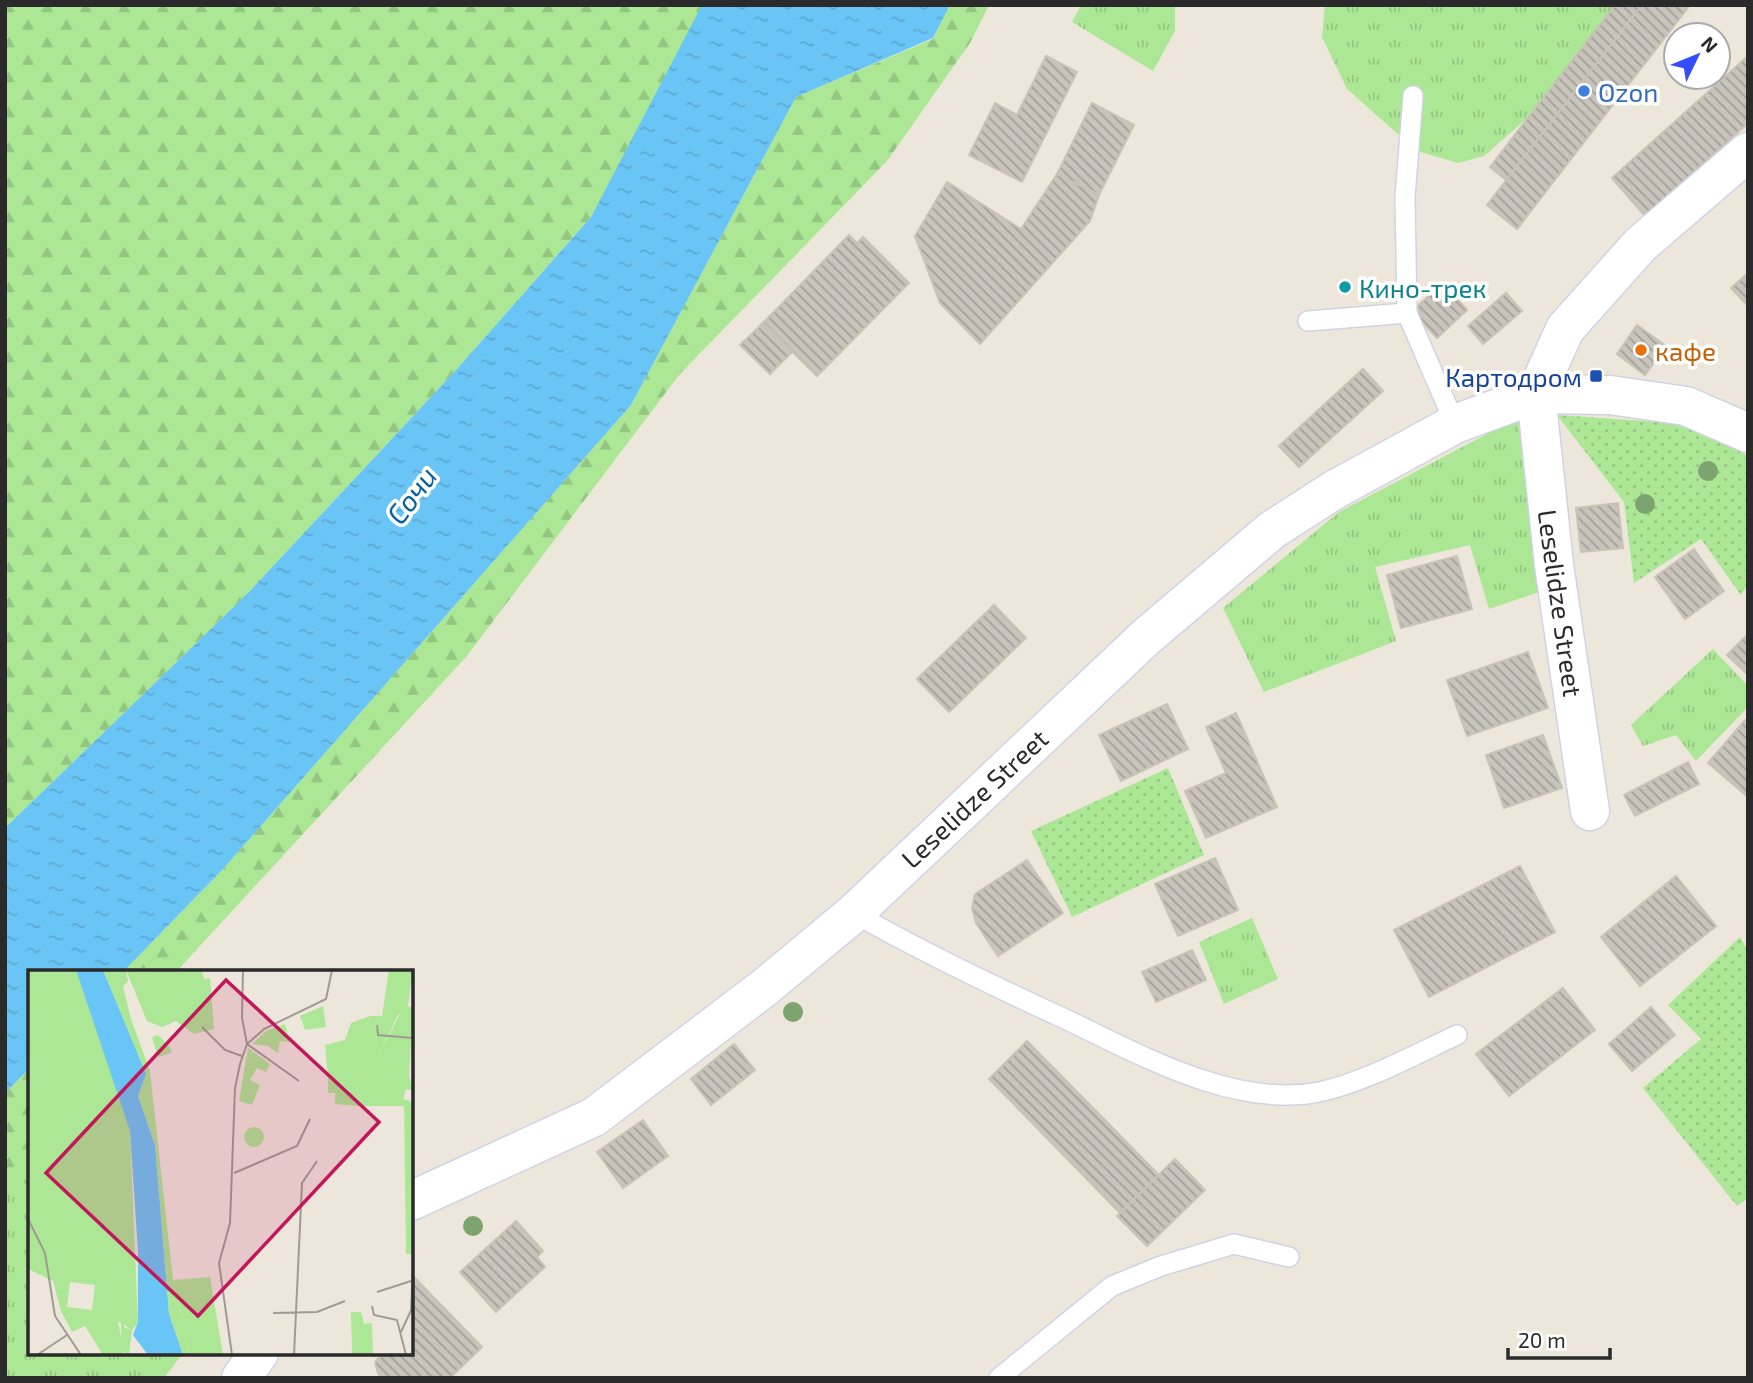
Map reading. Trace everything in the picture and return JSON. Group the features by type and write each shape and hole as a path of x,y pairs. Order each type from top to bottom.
{"street":[{"path":"1535,394 1565,329 1640,245 1748,152"},
{"name":"Leselidze Street","path":"1535,394 1554,565 1590,811"},
{"name":"Leselidze Street","path":"413,1200 594,1117 764,988 854,913 1146,637 1272,530 1334,490 1455,424 1535,394 1610,395 1686,406 1748,433"},
{"path":"241,1378 258,1355"}],"lane":[{"path":"1413,96 1405,197 1407,313 1455,424"},
{"path":"1308,321 1407,313"},
{"path":"854,913 932,958 1133,1051 1200,1080 1267,1095 1320,1092 1390,1066 1457,1035"},
{"path":"999,1378 1112,1286 1161,1266 1234,1244 1289,1258"}],"green space":[{"path":"5,5 703,5 591,217 457,369 248,593 5,828"},
{"path":"950,5 989,5 970,43 887,161 679,375 466,657 178,970 125,970 223,869 631,405 796,97 933,39"},
{"path":"1081,5 1175,5 1175,31 1153,71 1072,22"},
{"path":"1325,5 1615,5 1527,118 1484,156 1458,163 1417,151 1347,89 1322,37"},
{"path":"1523,415 1545,590 1489,609 1470,545 1375,567 1396,641 1264,692 1223,608 1339,512"},
{"path":"1557,415 1688,424 1748,456 1748,584 1741,595 1701,539 1634,583 1624,502"},
{"path":"1713,649 1748,686 1748,707 1696,761 1676,735 1643,746 1631,725"},
{"path":"1168,768 1204,855 1072,917 1031,831"},
{"path":"1252,918 1278,979 1224,1004 1199,942"},
{"path":"1740,937 1748,951 1748,1198 1737,1206 1643,1088 1701,1039 1668,1005"},
{"path":"28,1070 28,1144 5,1178 5,1093"},
{"path":"28,1142 28,1355 181,1355 164,1378 5,1378 5,1173"}],"water":[{"name":"Сочи","path":"702,5 950,5 933,38 796,97 631,405 223,869 125,970 28,970 28,1070 5,1093 5,828 248,593 457,369 591,217"}],"building":[{"path":"1615,5 1642,5 1506,180 1490,167"},
{"path":"1642,5 1690,5 1678,21 1662,21 1662,41 1517,229 1487,205"},
{"path":"1046,56 1077,72 1022,182 969,155 995,103 1017,115"},
{"path":"1748,56 1748,123 1645,216 1612,178 1709,91 1732,91 1732,70"},
{"path":"1092,103 1134,125 1099,195 1057,174"},
{"path":"1057,174 1099,195 1090,221 980,344 940,303 915,236 947,182 1021,229"},
{"path":"849,235 857,243 863,237 909,283 817,376 763,323"},
{"path":"1748,273 1748,306 1731,288"},
{"path":"1443,283 1467,310 1437,338 1412,311"},
{"path":"1506,293 1522,311 1483,344 1468,326"},
{"path":"763,323 792,352 770,374 740,345"},
{"name":"кафе","path":"1637,325 1666,346 1645,375 1617,354"},
{"path":"1363,369 1383,391 1299,467 1279,446"},
{"path":"1618,503 1623,548 1581,552 1576,508"},
{"path":"1694,549 1724,591 1685,619 1655,577"},
{"path":"1457,556 1472,609 1401,628 1387,575"},
{"path":"994,605 1026,638 949,712 917,679"},
{"path":"1748,637 1748,675 1727,655"},
{"path":"1528,652 1548,708 1467,736 1447,680"},
{"path":"1167,704 1188,749 1121,781 1099,735"},
{"path":"1236,713 1277,807 1206,838 1185,791 1226,773 1206,727"},
{"path":"1745,720 1748,722 1748,797 1708,763"},
{"path":"1543,735 1562,788 1504,808 1486,755"},
{"path":"1688,762 1699,784 1635,816 1624,795"},
{"path":"1215,858 1238,910 1178,936 1155,884"},
{"path":"1027,860 1063,913 998,956 976,923 972,908 975,894"},
{"path":"1520,866 1555,932 1429,997 1394,930"},
{"path":"1676,876 1716,926 1640,986 1601,937"},
{"path":"1192,950 1206,980 1156,1002 1142,972"},
{"path":"1563,988 1595,1030 1509,1096 1476,1054"},
{"path":"1651,1007 1675,1035 1632,1071 1609,1044"},
{"path":"1027,1041 1159,1175 1120,1213 989,1079"},
{"path":"734,1044 755,1070 711,1105 691,1079"},
{"path":"643,1120 668,1156 623,1188 597,1152"},
{"path":"1175,1159 1205,1190 1147,1246 1117,1216"},
{"path":"516,1221 543,1251 537,1257 545,1267 496,1312 460,1272"},
{"path":"413,1276 482,1347 450,1378 381,1378 375,1362 381,1356 413,1355"}],"place":[{"name":"Ozon","path":"1584,91"},
{"name":"Кино-трек","path":"1345,287"},
{"name":"кафе","path":"1641,350"},
{"name":"Картодром","path":"1596,376"}]}
